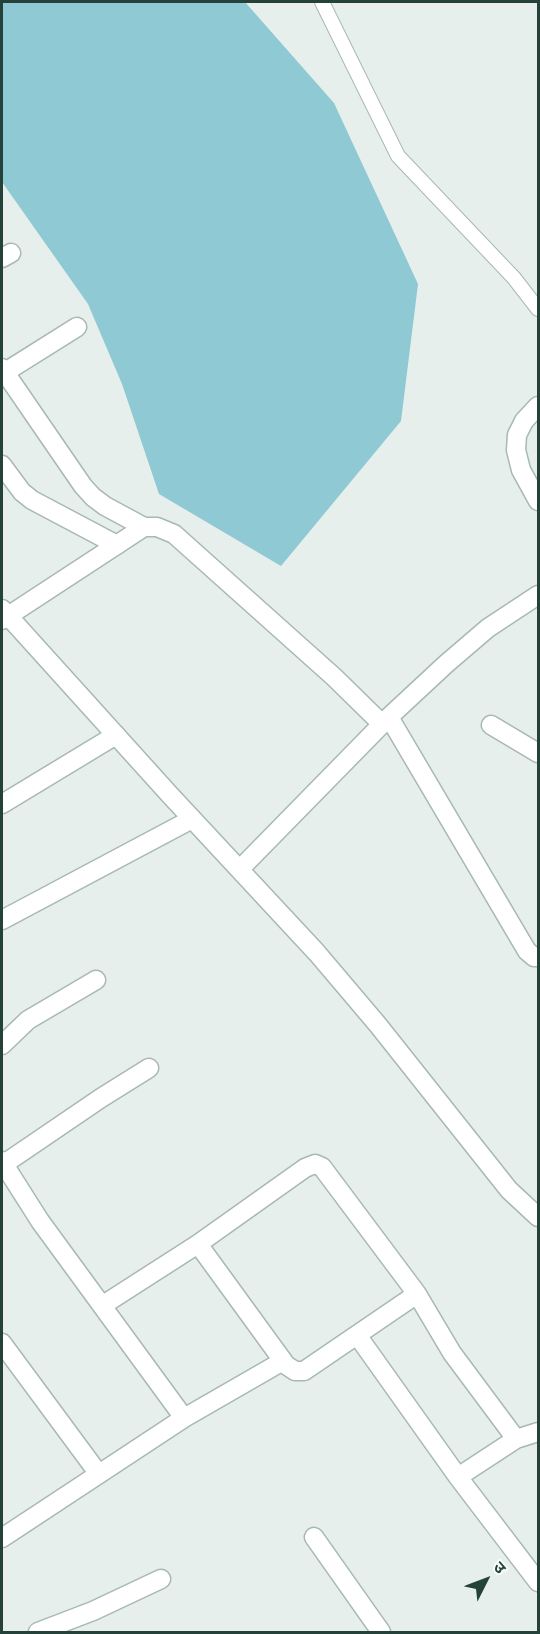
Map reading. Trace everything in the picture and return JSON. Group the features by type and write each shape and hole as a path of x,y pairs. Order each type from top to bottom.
{"street":[{"path":"77,327 2,372 58,453 88,491 105,506 144,527 157,527 174,534 385,721 527,951 534,957 538,957"},
{"path":"538,406 524,422 517,435 516,450 521,470 538,501"},
{"path":"2,465 22,492 33,500 117,545"},
{"path":"144,527 4,615 347,989 509,1190 538,1217"},
{"path":"240,870 385,721 488,628 538,595"},
{"path":"491,725 538,753"},
{"path":"2,804 116,735"},
{"path":"2,920 192,819"},
{"path":"2,1045 28,1020 96,980"},
{"path":"149,1068 2,1162 40,1221 184,1418"},
{"path":"103,1305 198,1244 304,1168 315,1164 322,1167 417,1294 452,1353 516,1439"},
{"path":"198,1244 283,1361 295,1371 304,1371 417,1294"},
{"path":"357,1335 458,1477 538,1582"},
{"path":"2,1343 98,1473"},
{"path":"2,1538 184,1418 283,1361"},
{"path":"458,1477 516,1439 538,1432"},
{"path":"314,1537 381,1632"},
{"path":"38,1632 93,1611 161,1579"}],"lane":[{"path":"322,2 398,156 514,278 538,309"}],"water":[{"path":"2,2 245,2 334,103 418,284 401,421 281,566 159,494 122,384 88,304 2,182"}]}
